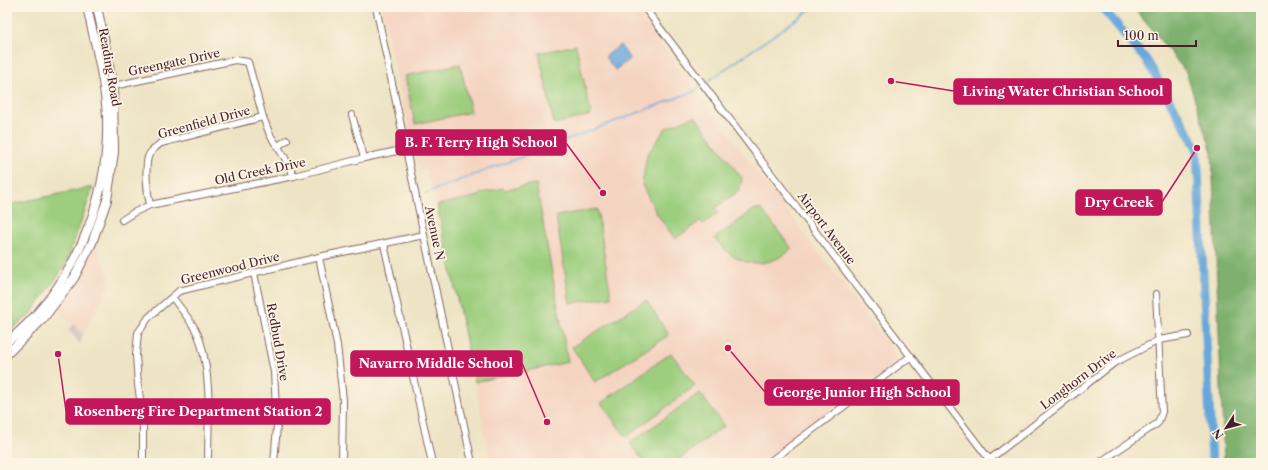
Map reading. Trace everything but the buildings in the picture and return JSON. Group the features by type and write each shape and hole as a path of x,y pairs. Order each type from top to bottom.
{"main road":[{"name":"Reading Road","path":"7,342 37,313 54,292 74,260 86,235 101,182 106,140 109,88 87,7"},
{"name":"Reading Road","path":"7,354 43,319 74,278 92,243 107,200 114,152 104,39 97,7"}],"street":[{"name":"Avenue N","path":"376,7 472,463"},
{"name":"Airport Avenue","path":"644,7 911,356 989,462"},
{"name":"Greengate Drive","path":"109,88 235,60 248,62 263,117"},
{"path":"352,115 364,158"},
{"path":"263,117 270,135 286,158 294,176"},
{"name":"Greenfield Drive","path":"150,205 147,191 148,155 162,143 263,117"},
{"path":"278,146 287,140"},
{"name":"Old Creek Drive","path":"122,220 150,205 294,176 406,149"},
{"name":"Greenwood Drive","path":"143,463 143,419 138,385 136,355 138,333 149,317 173,298 179,291 319,257 424,235"},
{"path":"384,244 432,463"},
{"path":"319,257 338,353 343,400 342,463"},
{"name":"Redbud Drive","path":"254,273 274,372 277,426 274,463"},
{"path":"1099,463 1158,423 1162,412 1156,294"},
{"path":"173,298 190,320 201,344 208,386 208,463"},
{"name":"Longhorn Drive","path":"989,462 1114,363 1159,340 1188,335"},
{"path":"768,463 911,356"}],"shaded area":[{"path":"381,7 633,7 900,360 760,463 490,463 475,382 437,205 426,169 419,170"},
{"path":"96,244 111,281 83,334 57,308"},
{"path":"74,324 83,334 80,344 68,329"}],"green space":[{"path":"1133,7 1261,7 1261,463 1224,463 1212,152 1186,72"},
{"path":"576,45 591,115 554,124 539,53"},
{"path":"460,64 471,112 415,124 405,76"},
{"path":"695,116 742,178 740,190 715,208 718,213 703,224 700,221 675,239 657,214 642,185 647,155 666,128"},
{"path":"536,184 568,362 475,382 437,205 479,196 481,193 503,188 505,190"},
{"path":"93,187 66,264 31,314 7,333 7,205"},
{"path":"597,209 611,297 570,303 556,216"},
{"path":"755,209 762,210 792,249 771,261 751,263 741,260 723,248 715,238"},
{"path":"646,300 669,335 595,382 572,347"},
{"path":"671,353 695,386 626,437 601,403"},
{"path":"700,393 724,426 674,463 645,463 630,443"}],"water":[{"path":"620,45 630,59 615,70 605,57"}],"waterway":[{"path":"704,84 814,7"},
{"path":"1102,7 1147,61 1197,148 1212,463"},
{"path":"426,193 695,91 701,86"}],"place":[{"name":"Living Water Christian School","path":"891,81"},
{"name":"Dry Creek","path":"1197,148"},
{"name":"B. F. Terry High School","path":"603,193"},
{"name":"George Junior High School","path":"728,348"},
{"name":"Rosenberg Fire Department Station 2","path":"58,354"},
{"name":"Navarro Middle School","path":"547,422"}]}
